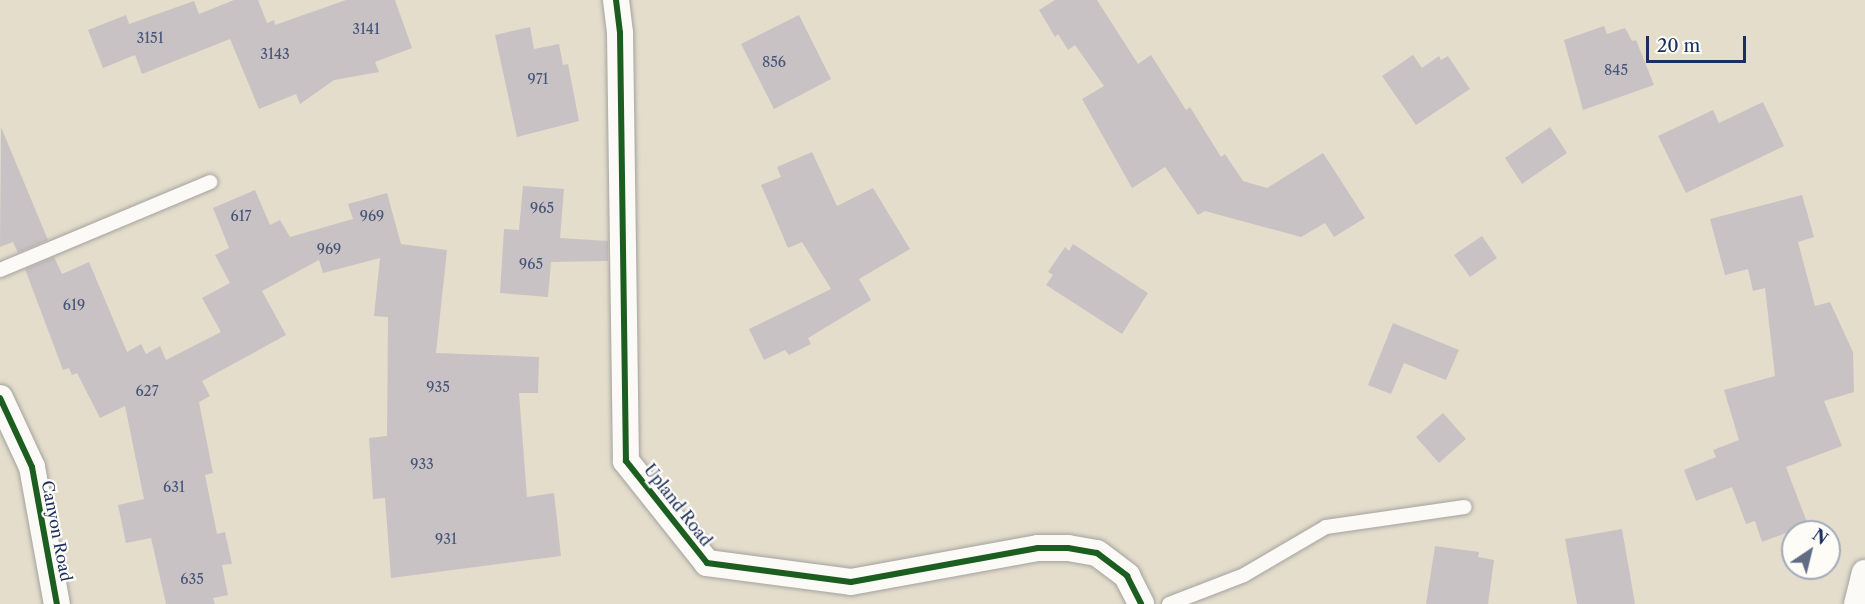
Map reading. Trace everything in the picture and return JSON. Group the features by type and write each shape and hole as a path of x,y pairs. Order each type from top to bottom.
{"street":[{"name":"Upland Road","path":"616,0 620,33 626,461 707,563 851,582 1038,548 1068,548 1097,553 1127,576 1141,604"},
{"name":"Canyon Road","path":"0,398 32,467 57,604"},
{"path":"1857,604 1865,573"}],"lane":[{"path":"0,270 210,182"},
{"path":"1169,604 1244,575 1326,527 1465,507"}],"building":[{"path":"234,0 258,0 267,23 274,20 275,25 346,0 395,0 412,48 375,62 379,72 334,80 300,104 296,94 259,109 230,39 142,74 135,55 103,68 88,30 126,15 129,24 194,1 199,14"},
{"path":"1055,0 1097,0 1138,64 1151,55 1186,110 1190,107 1221,157 1225,154 1243,181 1267,188 1323,153 1365,218 1334,237 1325,223 1301,237 1205,211 1198,215 1165,167 1132,188 1082,99 1104,86 1075,45 1068,50 1058,34 1055,37 1039,10"},
{"path":"799,15 831,79 774,109 741,44"},
{"path":"1604,26 1607,34 1625,28 1632,41 1636,40 1654,85 1583,110 1564,40"},
{"path":"530,27 534,49 559,44 563,65 568,64 579,121 517,137 495,35"},
{"path":"1413,55 1422,68 1439,56 1441,60 1448,56 1470,89 1416,125 1382,76"},
{"path":"1763,102 1784,146 1686,193 1658,136 1713,110 1719,123"},
{"path":"1,127 48,240 18,253 13,242 0,247"},
{"path":"1550,127 1567,153 1522,184 1505,158"},
{"path":"812,152 837,206 873,188 910,249 859,279 871,300 808,338 811,344 789,355 785,350 764,360 749,329 831,289 802,242 788,248 761,185 781,177 777,167"},
{"path":"523,186 564,189 560,238 608,241 608,261 551,262 548,297 500,293 504,229 519,230"},
{"path":"255,190 270,225 280,220 290,237 353,219 348,204 387,193 401,244 447,250 436,353 539,357 538,393 519,393 527,497 554,493 561,556 391,578 385,498 373,499 369,438 387,436 388,317 374,316 380,258 323,273 319,260 262,291 286,335 202,381 210,396 199,402 213,473 205,475 217,534 225,532 232,564 222,565 228,595 213,598 215,604 166,604 151,538 126,543 118,505 144,499 125,406 100,418 77,373 72,375 69,368 63,370 25,269 54,257 62,274 89,262 127,352 141,344 146,354 160,346 166,360 221,332 202,298 230,283 215,255 229,248 213,208"},
{"path":"1802,195 1814,237 1798,242 1815,306 1830,302 1853,352 1854,392 1824,401 1842,446 1786,467 1806,520 1781,520 1781,535 1762,542 1755,521 1746,524 1732,487 1696,501 1684,470 1716,457 1713,450 1739,440 1724,390 1775,376 1765,288 1753,291 1748,269 1725,275 1710,219"},
{"path":"1482,236 1497,258 1470,277 1454,255"},
{"path":"1073,244 1148,293 1122,334 1046,285 1053,275 1048,272 1065,247 1069,251"},
{"path":"1393,323 1459,350 1446,380 1404,363 1391,394 1368,385"},
{"path":"1443,413 1466,439 1439,463 1416,437"},
{"path":"1622,529 1635,604 1577,604 1565,539"},
{"path":"1435,546 1479,552 1478,557 1494,560 1488,604 1426,604"}],"cycle path":[{"path":"616,0 620,33 626,461 707,563 851,582 1038,548 1068,548 1097,553 1127,576 1141,604"},
{"path":"0,398 32,467 57,604"}]}
